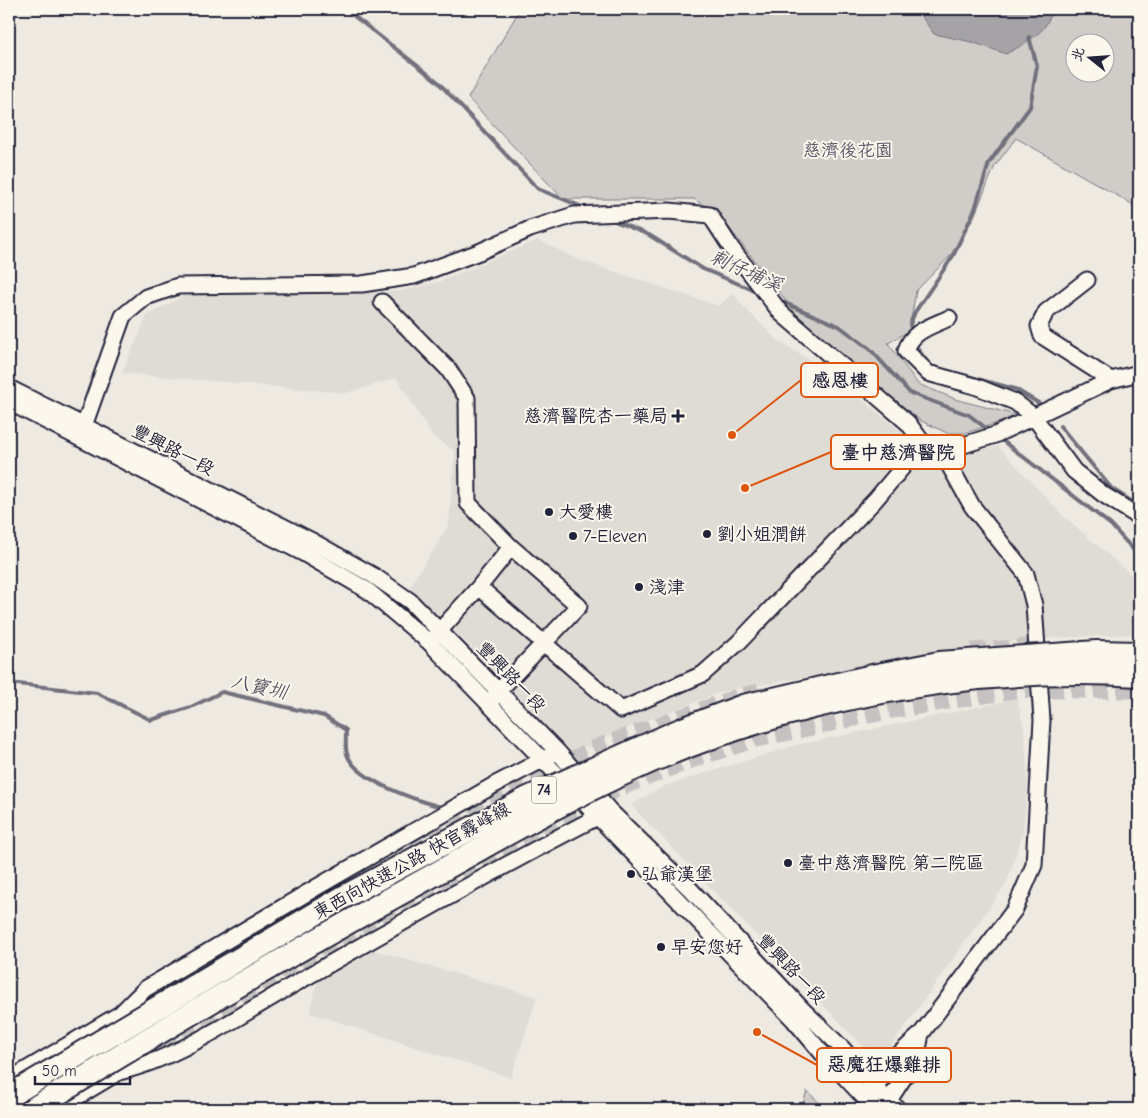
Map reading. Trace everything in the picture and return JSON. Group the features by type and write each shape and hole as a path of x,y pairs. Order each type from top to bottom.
{"highway":[{"name":"東西向快速公路 快官霧峰線","path":"9,1096 350,894 528,798 680,730 743,706 877,675 939,663 1097,652 1139,653"},
{"name":"東西向快速公路 快官霧峰線","path":"33,1109 216,998 354,919 540,817 650,762 751,726 806,710 881,692 933,683 1013,675 1099,672 1139,675"}],"street":[{"path":"81,432 123,316 146,297 178,286 362,284 414,276 479,252 530,228 574,215 668,211 710,215 732,249 782,313 908,423 923,444 951,450 995,435 1112,380 1139,374"},
{"path":"1087,280 1046,312 1038,326 1042,336 1112,380"},
{"path":"382,302 448,369 467,398 468,503 511,547 579,606 492,697"},
{"path":"949,318 915,334 908,342 906,351 928,372 975,386 1015,402 1033,416 1074,470 1104,495 1139,517"},
{"name":"豐興路一段","path":"9,388 81,432 368,590 434,637 492,697 544,761 691,890 803,1010 843,1049 890,1106"},
{"name":"豐興路一段","path":"9,402 81,432"},
{"path":"479,587 620,710 703,674 739,642 875,500 923,444"},
{"path":"871,1105 875,1088 899,1054 921,1034 1015,909 1034,865 1042,720 1034,604 1026,574 972,506 939,447"},
{"path":"434,637 479,587 511,547"},
{"name":"豐興路一段","path":"492,697 557,751 603,814 793,1018 871,1105"},
{"path":"9,1080 120,1014 145,989 153,984 496,784 544,761 557,751"},
{"path":"120,1072 144,1066 179,1050 341,957 603,814"},
{"path":"890,1106 916,1059 921,1034"},
{"path":"57,1109 143,1058"}],"shaded area":[{"path":"916,9 1052,9 1046,25 1041,31 1006,54 972,42 934,34"},
{"path":"538,240 579,260 719,306 734,292 740,303 776,339 832,375 920,447 928,460 998,446 1063,516 1132,575 1135,606 1132,634 1019,640 724,691 617,732 573,753 461,637 407,591 449,525 455,451 432,436 397,378 346,393 122,373 147,316 185,295 403,291 441,281"},
{"path":"1017,699 1024,729 1028,781 1023,833 1006,884 879,1063 631,805 664,786 797,745"},
{"path":"370,949 537,997 511,1078 310,1013 318,979"}],"green space":[{"name":"慈濟後花園","path":"520,9 1139,9 1139,208 1016,138 995,166 973,219 950,256 916,291 909,331 888,343 918,384 958,400 1020,416 965,433 947,433 921,421 808,329 719,215 694,199 563,199 468,98"},
{"path":"807,1091 826,1109 801,1109"}],"waterway":[{"name":"刺仔埔溪","path":"345,9 437,81 538,189 585,208"},
{"path":"912,333 910,324 915,312 953,256 975,209 989,163 1030,107 1037,66 1029,37"},
{"name":"刺仔埔溪","path":"612,220 649,235 703,269 758,292"},
{"name":"刺仔埔溪","path":"778,300 839,326 870,349 910,393 969,415 991,432"},
{"path":"916,346 929,365"},
{"path":"981,380 1015,389 1045,407"},
{"path":"1060,426 1112,489 1139,506"},
{"name":"刺仔埔溪","path":"999,438 1111,525 1139,556"},
{"name":"八寶圳","path":"9,683 97,693 151,720 191,707 222,692 324,716 346,730 347,754 362,773 388,788 417,800 441,807"}],"tunnel":[{"path":"971,650 1045,645"},
{"path":"391,859 522,785 595,747 737,696 759,691"},
{"path":"143,1058 619,789 694,760 756,740 887,712 1016,691 1139,691"},
{"path":"128,1009 265,931"}],"place":[{"name":"慈濟醫院杏一藥局","path":"678,416"},
{"name":"感恩樓","path":"732,435"},
{"name":"臺中慈濟醫院","path":"745,488"},
{"name":"大愛樓","path":"549,512"},
{"name":"劉小姐潤餅","path":"707,534"},
{"name":"7-Eleven","path":"573,536"},
{"name":"淺津","path":"639,587"},
{"name":"臺中慈濟醫院 第二院區","path":"788,863"},
{"name":"弘爺漢堡","path":"631,874"},
{"name":"早安您好","path":"661,947"},
{"name":"惡魔狂爆雞排","path":"757,1032"}]}
